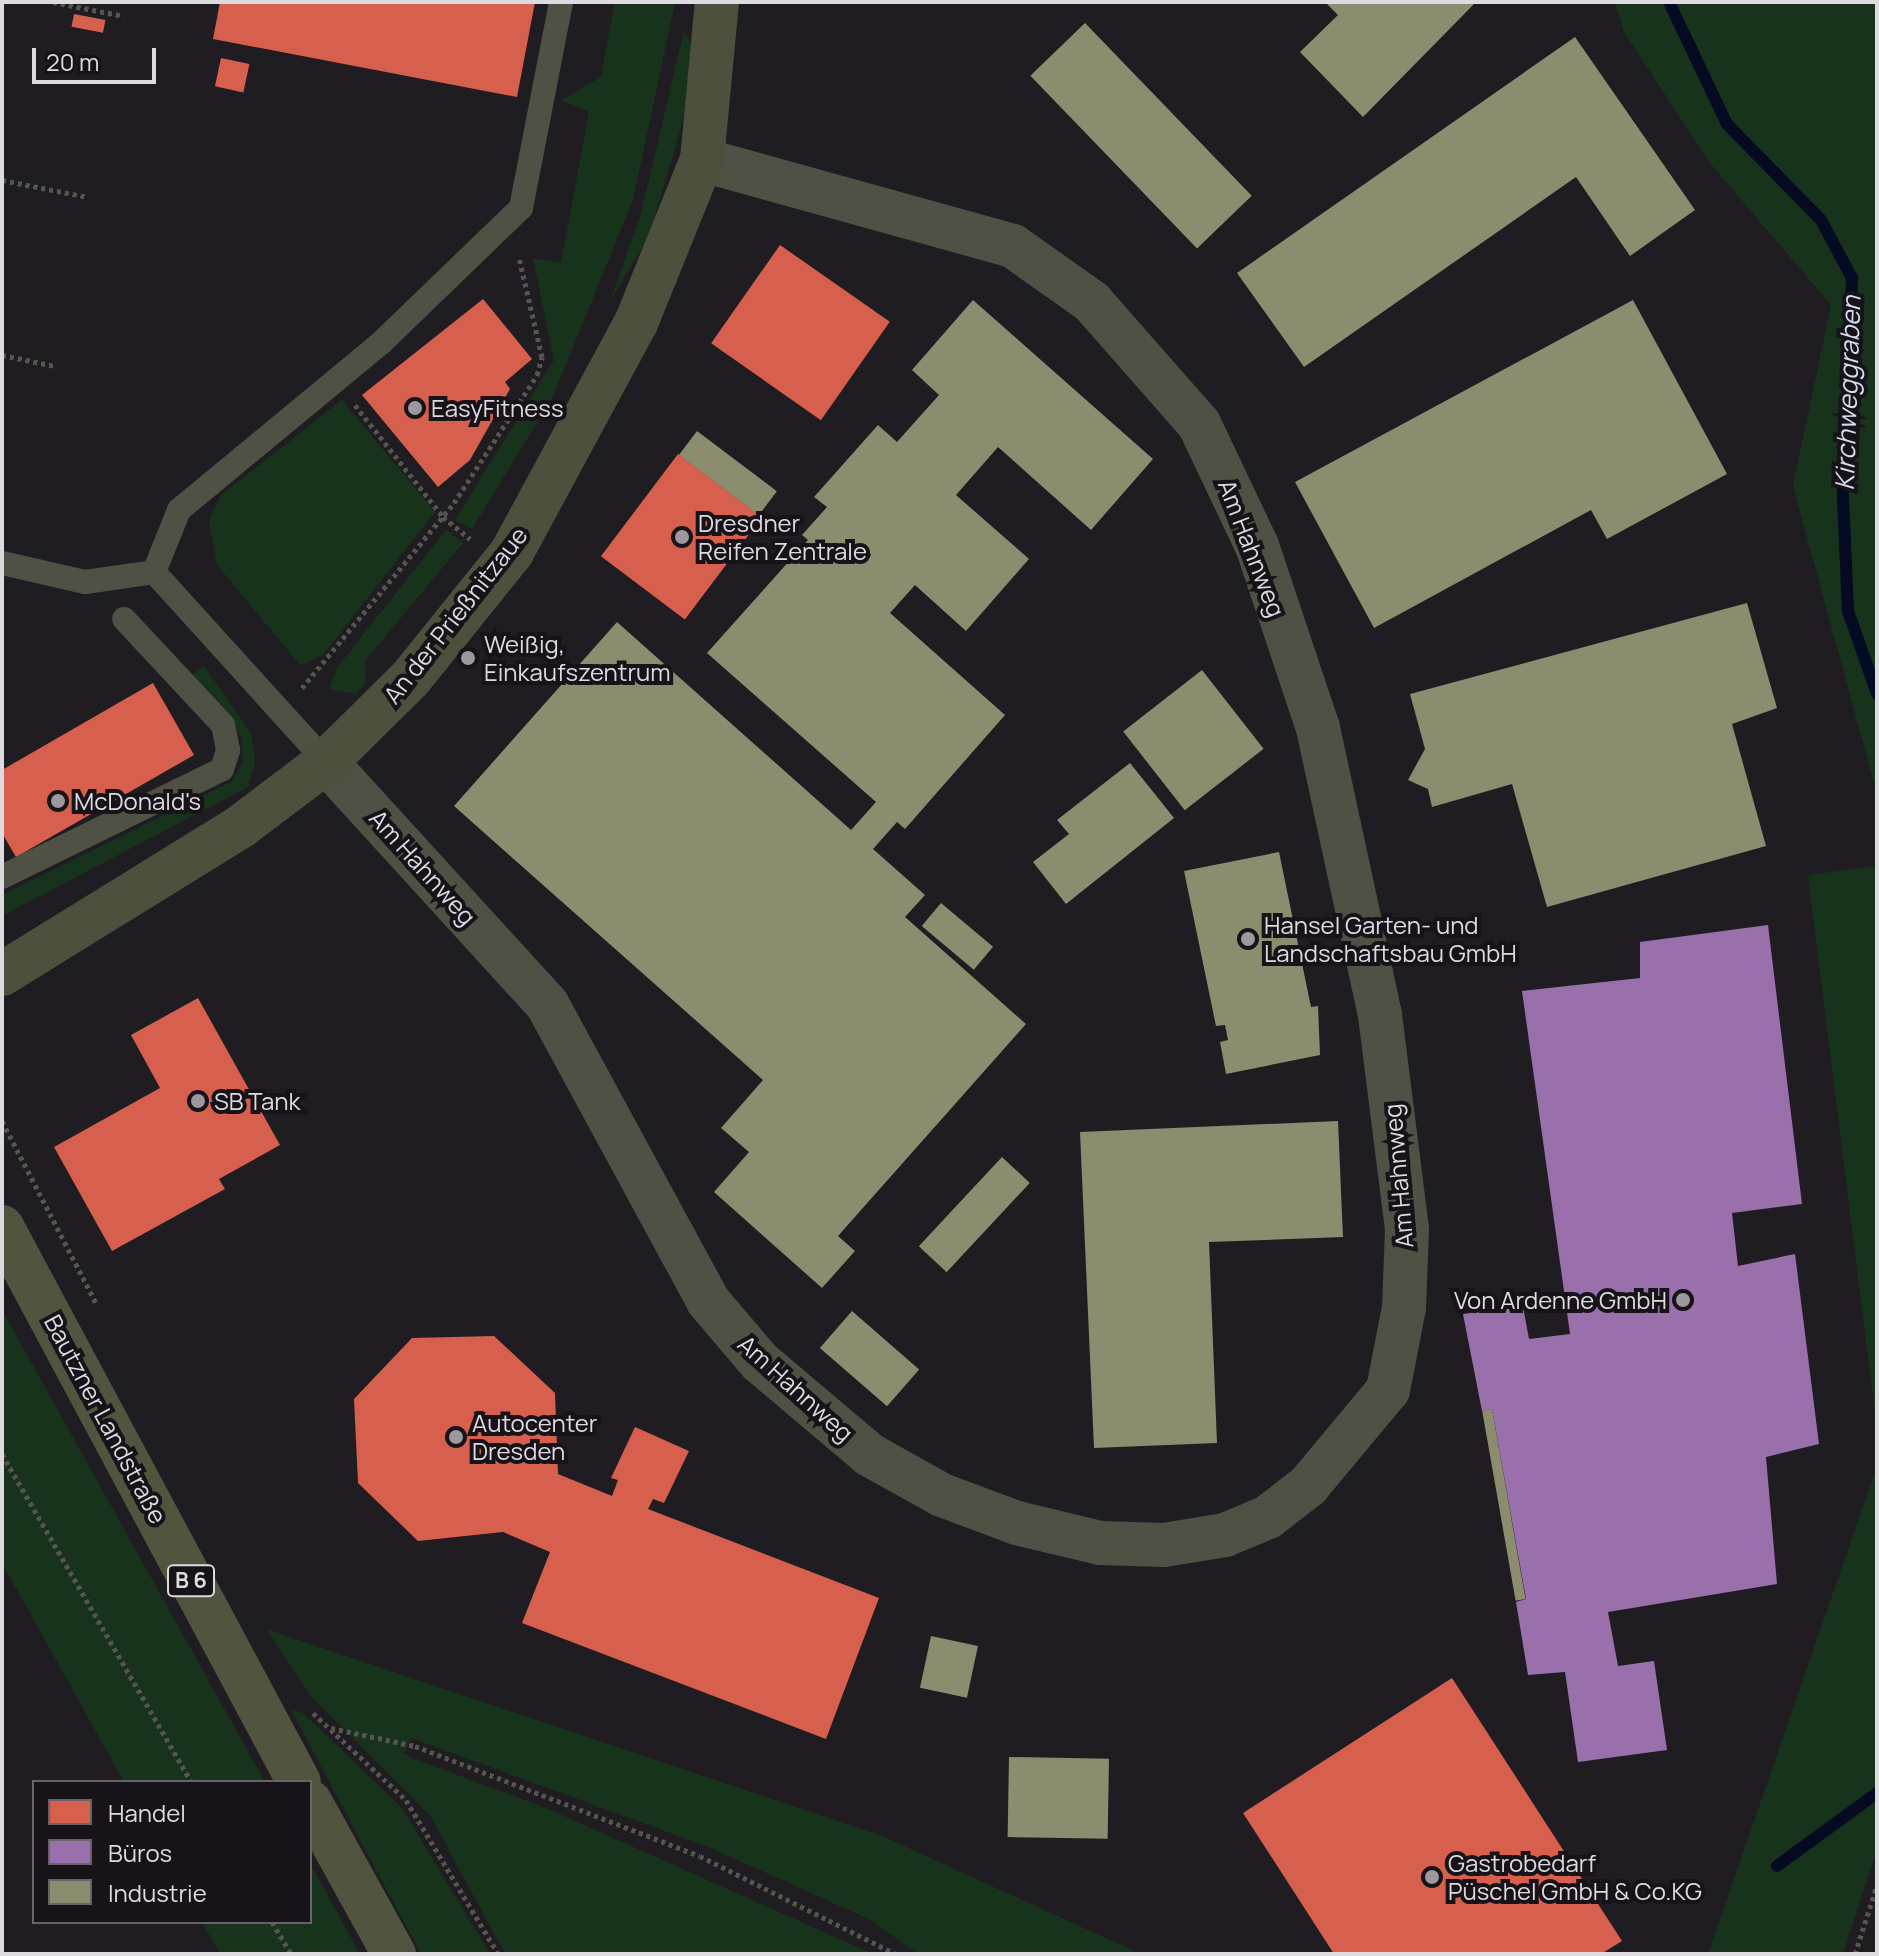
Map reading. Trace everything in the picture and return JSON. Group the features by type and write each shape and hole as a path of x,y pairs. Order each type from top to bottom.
{"main road":[{"name":"Bautzner Landstraße","path":"2,1227 298,1780"},
{"path":"312,1806 394,1954"}],"street":[{"name":"An der Prießnitzaue","path":"4,974 240,827 326,762 410,679 512,552 636,323 702,160 717,2"},
{"name":"Am Hahnweg","path":"326,762 547,1004 708,1301 760,1362 870,1455 942,1495 1017,1523 1100,1543 1164,1545 1225,1535 1268,1517 1308,1486 1388,1390 1404,1308 1407,1229 1378,1003 1318,728 1257,546 1199,424 1092,302 1013,246 702,160"}],"lane":[{"path":"154,572 179,510 445,287 521,208 561,2"},
{"path":"2,563 85,582 154,572"},
{"path":"154,572 279,706 326,762"},
{"path":"2,877 222,769 228,750 223,725 124,619"}],"path":[{"path":"53,2 124,16"},
{"path":"2,180 88,197"},
{"path":"279,706 325,667 443,517 542,364 510,220"},
{"path":"2,355 55,366"},
{"path":"334,380 443,517 473,541"},
{"path":"2,1454 190,1780"},
{"path":"303,1704 406,1800 498,1954"},
{"path":"329,1728 415,1746 700,1856 896,1954"},
{"path":"1855,1954 1877,1885"},
{"path":"273,1924 291,1954"}],"green space":[{"path":"615,2 675,2 633,200 553,396 472,529 455,520 554,360 533,258 561,263 589,112 561,100 601,77"},
{"path":"1615,2 1877,2 1877,794 1793,486 1831,305 1710,163 1624,32"},
{"path":"684,31 697,54 679,135 649,236 610,301 641,214"},
{"path":"342,400 435,512 322,656 300,665 217,565 209,520 221,495"},
{"path":"446,530 463,543 365,661 366,683 355,694 329,689 336,669"},
{"path":"204,666 251,733 255,763 248,787 2,916 2,895 231,782 243,763 242,737 192,675"},
{"path":"1877,866 1877,1429 1808,875"},
{"path":"2,1310 264,1780 123,1780 2,1563"},
{"path":"1877,1466 1877,1849 1843,1954 1708,1954"},
{"path":"266,1629 882,1836 1141,1954 918,1954 869,1919 706,1846 411,1738 404,1753 414,1759 544,1807 873,1954 505,1954 430,1815 310,1695"},
{"path":"291,1710 303,1713 402,1808 490,1954 421,1954"},
{"path":"312,1867 360,1954 220,1954 203,1924 312,1924"}],"building: Handel":[{"path":"220,2 535,2 517,97 213,39"},
{"path":"74,14 105,20 103,33 72,27"},
{"path":"221,58 249,64 243,92 215,86"},
{"path":"780,245 890,322 821,420 711,343"},
{"path":"483,299 532,359 505,382 510,389 470,460 438,487 362,395"},
{"name":"Dresdner Reifen Zentrale","path":"678,454 762,517 685,619 601,556"},
{"name":"McDonald's","path":"153,683 194,755 16,857 2,833 2,770"},
{"path":"198,998 280,1145 219,1179 225,1189 112,1251 54,1147 160,1088 131,1035"},
{"path":"494,1336 555,1393 558,1474 612,1496 618,1480 611,1478 635,1427 689,1451 664,1503 653,1499 648,1509 879,1598 826,1739 522,1623 550,1552 503,1532 418,1541 358,1483 354,1399 412,1338"},
{"name":"Gastrobedarf Püschel GmbH & Co.KG","path":"1452,1678 1622,1941 1601,1954 1334,1954 1243,1813"}],"building: Büros":[{"name":"Von Ardenne GmbH","path":"1768,925 1802,1204 1732,1213 1738,1266 1795,1254 1819,1444 1766,1457 1777,1584 1608,1612 1618,1666 1654,1661 1667,1750 1578,1762 1565,1672 1528,1675 1516,1602 1526,1599 1492,1409 1482,1411 1463,1314 1523,1307 1529,1339 1570,1334 1522,991 1640,978 1640,942"}],"building: Industrie":[{"path":"1325,2 1476,2 1363,117 1300,52 1338,15"},
{"path":"1085,23 1252,196 1197,248 1030,76"},
{"path":"1575,37 1695,210 1630,256 1576,177 1304,367 1237,273"},
{"path":"973,300 1153,459 1091,530 998,447 956,495 1029,559 966,631 915,585 890,613 1005,715 905,829 897,822 873,849 925,895 905,917 1026,1024 838,1236 855,1251 822,1288 714,1192 749,1152 721,1128 763,1080 454,806 617,622 851,830 876,802 707,653 808,540 802,535 827,507 814,497 878,425 897,442 939,395 912,370"},
{"path":"1633,300 1727,474 1607,539 1591,510 1374,628 1295,482"},
{"path":"697,431 777,491 759,515 679,455"},
{"path":"1747,603 1777,708 1732,724 1766,846 1547,907 1512,784 1432,807 1428,789 1408,780 1425,749 1410,694"},
{"path":"1202,670 1264,749 1185,810 1123,732"},
{"path":"1130,763 1174,818 1066,904 1033,862 1069,834 1057,820"},
{"name":"Hansel Garten- und Landschaftsbau GmbH","path":"1279,852 1311,1007 1318,1006 1320,1055 1226,1074 1220,1042 1228,1040 1225,1025 1216,1026 1184,871"},
{"path":"941,903 993,947 974,970 922,926"},
{"path":"1338,1121 1343,1237 1209,1242 1217,1443 1094,1448 1080,1132"},
{"path":"1002,1157 1030,1183 947,1272 919,1246"},
{"path":"852,1311 919,1369 887,1406 820,1348"},
{"path":"1492,1409 1526,1599 1516,1601 1482,1411"},
{"path":"931,1636 978,1646 967,1698 920,1688"},
{"path":"1009,1757 1109,1759 1108,1839 1008,1837"}],"waterway":[{"name":"Kirchweggraben","path":"1669,2 1727,124 1821,220 1852,278 1843,497 1848,611 1877,694"},
{"name":"Kirchweggraben","path":"1777,1866 1877,1793"}],"place":[{"name":"EasyFitness","path":"415,408"},
{"name":"Dresdner Reifen Zentrale","path":"682,537"},
{"name":"Weißig, Einkaufszentrum","path":"468,658"},
{"name":"McDonald's","path":"58,801"},
{"name":"Hansel Garten- und Landschaftsbau GmbH","path":"1248,939"},
{"name":"SB Tank","path":"198,1101"},
{"name":"Von Ardenne GmbH","path":"1683,1300"},
{"name":"Autocenter Dresden","path":"456,1437"},
{"name":"Gastrobedarf Püschel GmbH & Co.KG","path":"1432,1877"}]}
